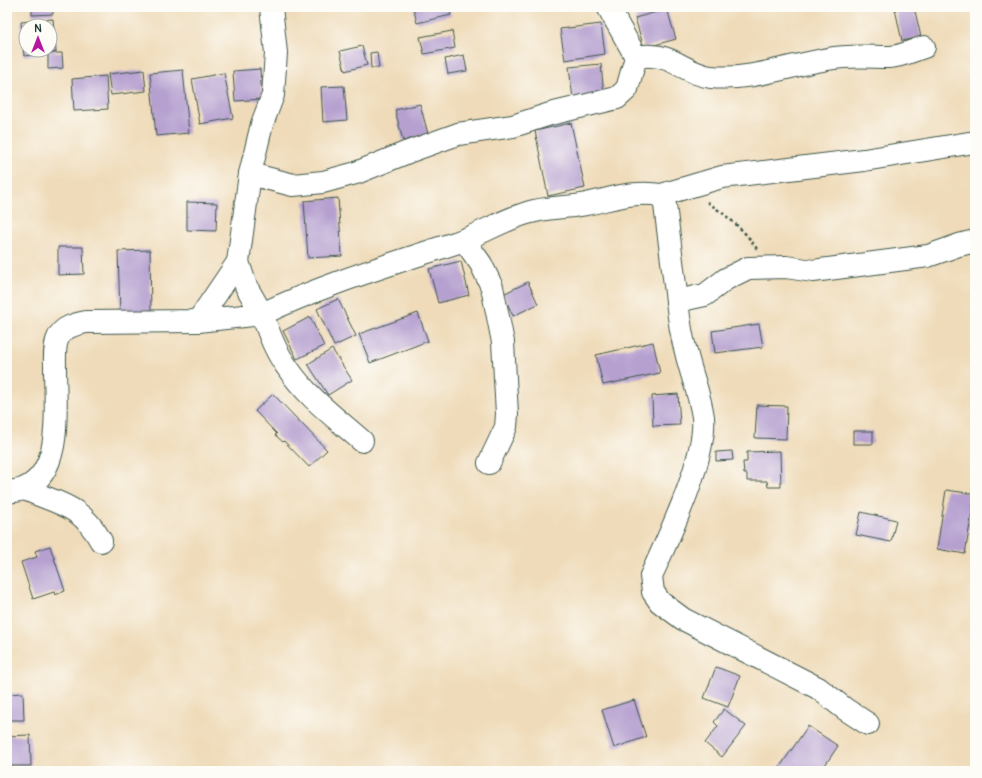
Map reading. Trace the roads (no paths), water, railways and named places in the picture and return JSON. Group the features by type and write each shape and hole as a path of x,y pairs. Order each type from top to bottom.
{"street":[{"path":"271,7 276,53 273,95 262,124 250,174 238,262 246,286 262,314 273,343 287,368 314,398 362,441"},
{"path":"250,174 293,185 323,182 356,173 458,134 513,126 550,114 617,98 627,89 636,57 608,7"},
{"path":"636,57 652,56 666,59 697,74 711,77 730,77 768,72 829,59 871,56 891,57 924,47"},
{"path":"16,490 36,481 47,470 54,449 55,354 58,337 70,326 86,322 198,321 262,314 300,296 332,284 464,240 504,221 528,212 581,205 613,196 652,193 662,195 722,177 760,171 864,160 975,142"},
{"path":"662,195 665,205 680,331 703,418 702,436 698,456 688,489 651,576 653,592 660,602 683,619 818,688 845,709 868,724"},
{"path":"464,240 481,264 492,287 503,342 508,414 506,427 489,463"},
{"path":"677,301 705,295 726,279 748,268 768,267 813,271 928,256 975,241"},
{"path":"198,321 238,262"},
{"path":"16,490 66,504 80,513 94,529 101,541"}]}
